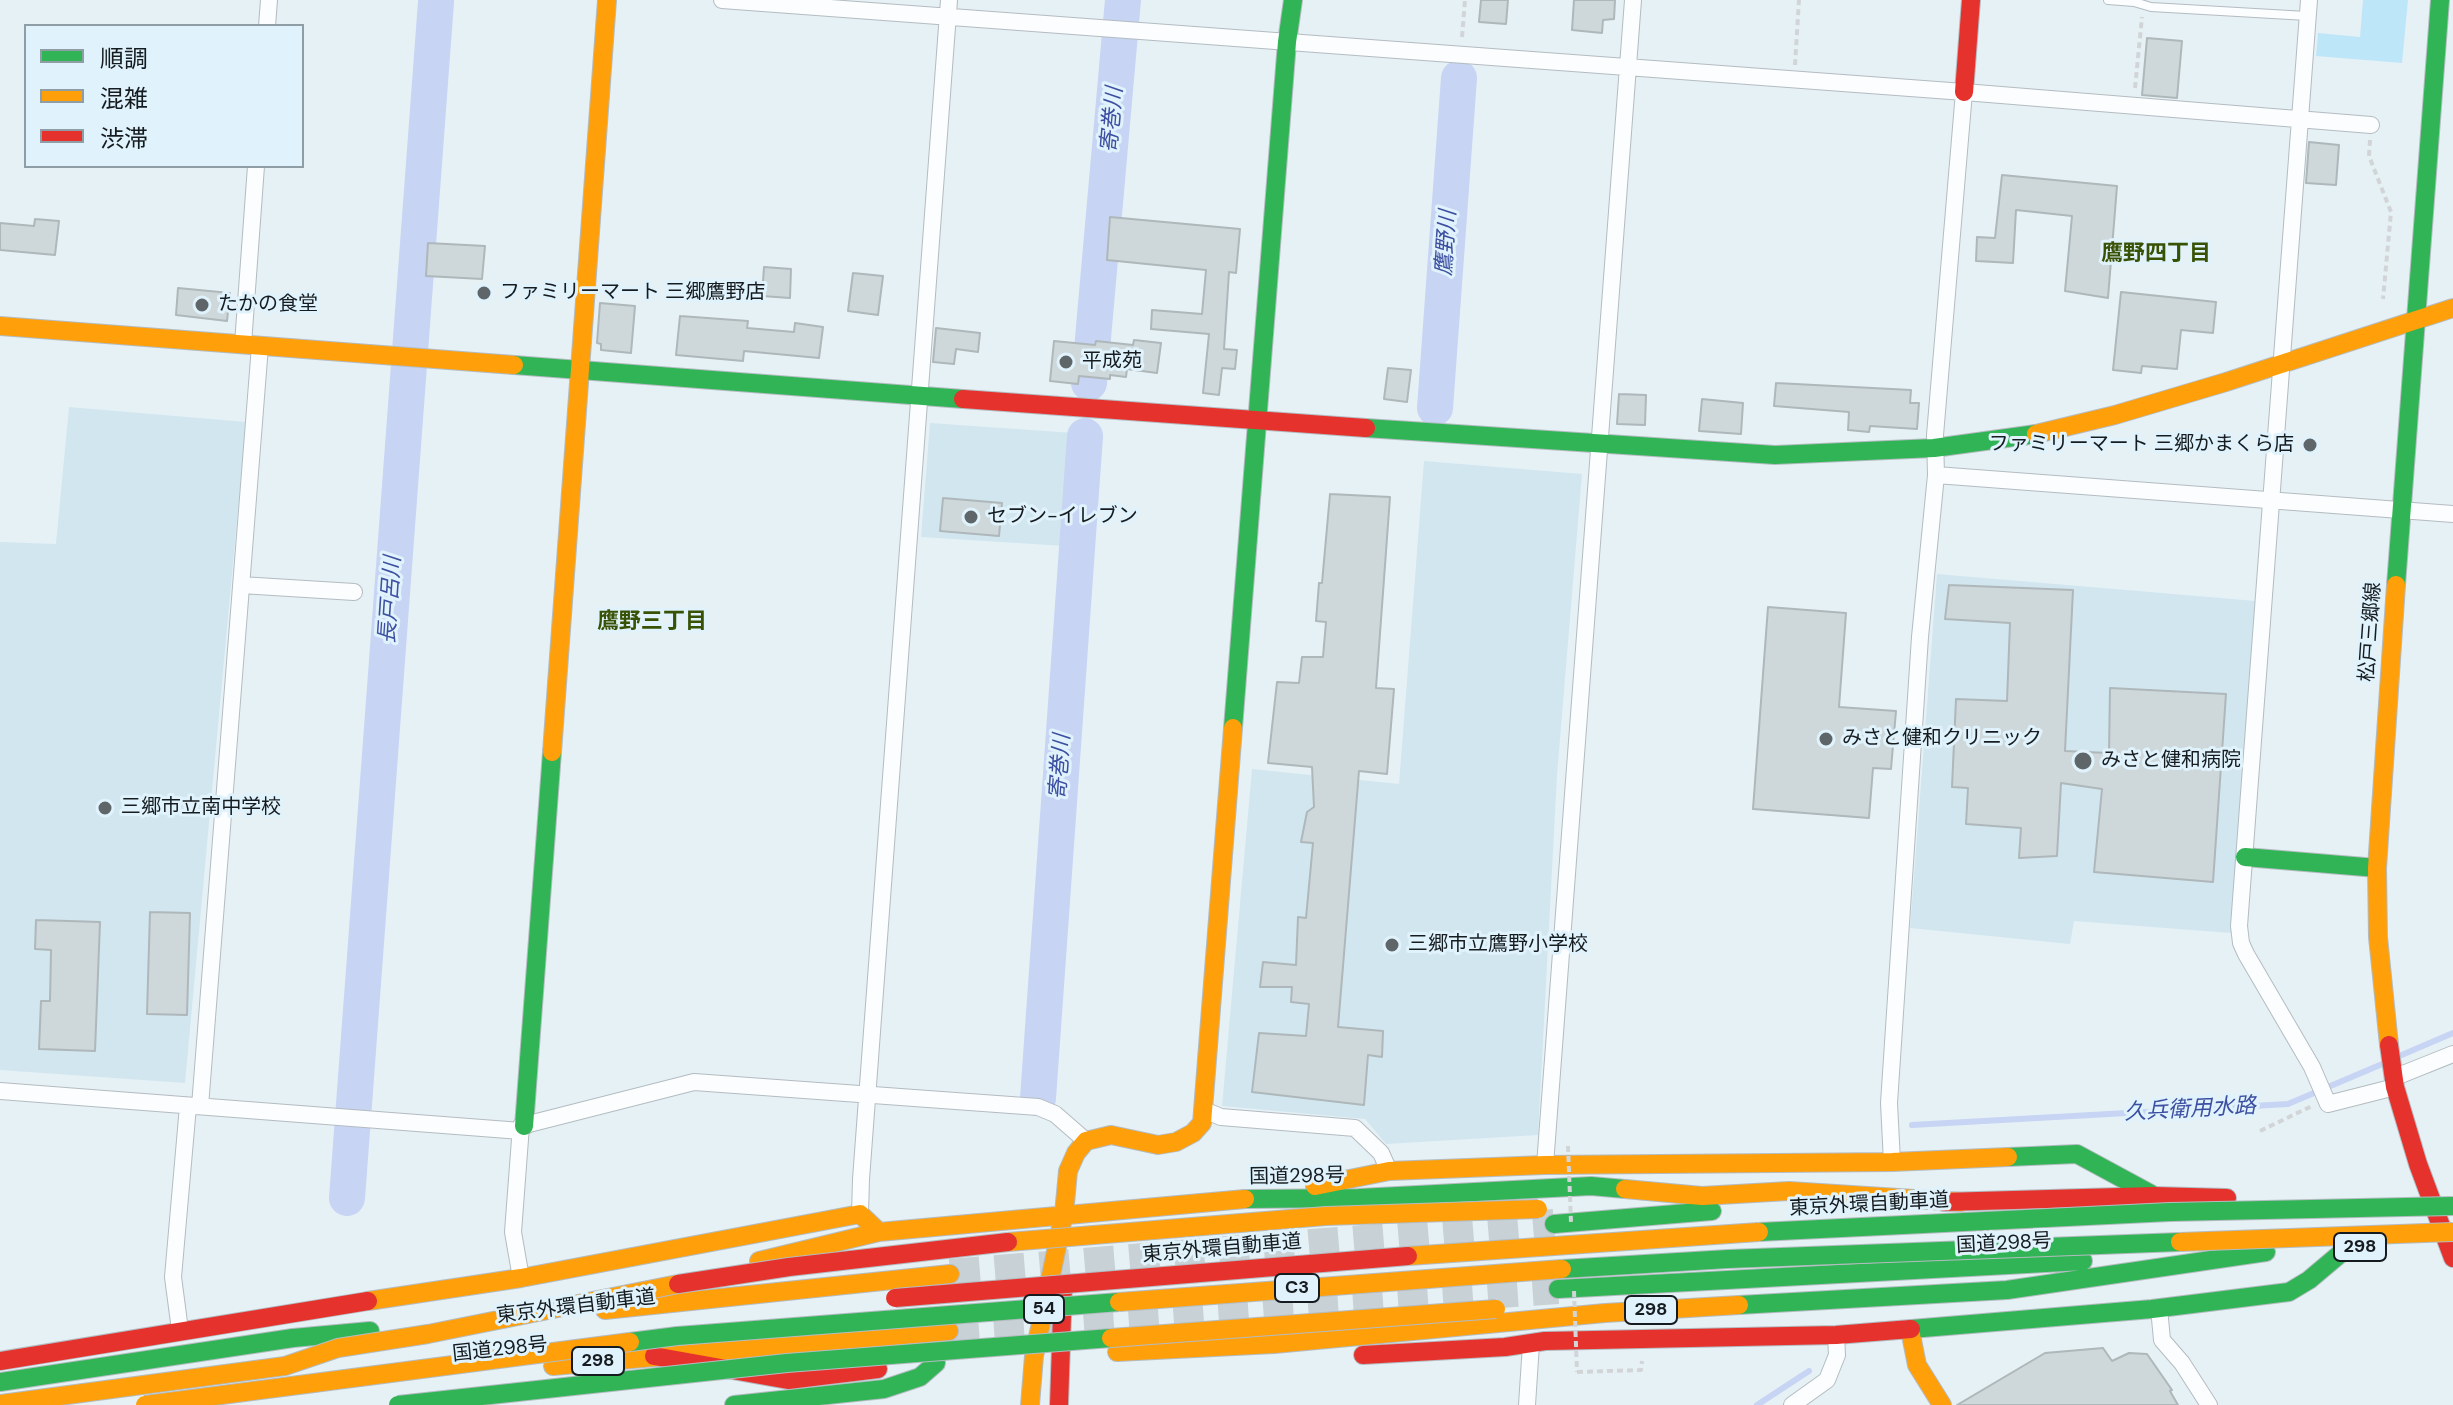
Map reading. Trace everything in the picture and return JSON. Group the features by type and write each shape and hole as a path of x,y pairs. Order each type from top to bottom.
{"main road":[{"path":"523,1129 607,0"},
{"path":"1064,1214 1068,1171 1076,1153 1086,1141 1111,1135 1158,1145 1176,1142 1193,1133 1202,1123 1256,421 1293,0"},
{"path":"1964,92 1971,0"},
{"name":"松戸三郷線","path":"2440,0 2377,868 2378,937 2394,1083 2429,1194 2452,1244"},
{"path":"0,326 1256,421 1775,455 1934,448 2031,435 2115,415 2282,366 2453,308"},
{"path":"2245,857 2377,868"},
{"path":"1270,1197 1389,1171 1545,1165 1892,1162 2077,1154 2154,1196"},
{"name":"国道298号","path":"646,1306 768,1257 879,1232 1270,1197 1359,1198 1591,1186 1702,1196 1789,1191 1961,1202"},
{"name":"国道298号","path":"1554,1224 1746,1208 2154,1196 2262,1199 2453,1194"},
{"path":"285,1366 338,1348 428,1334 677,1284 789,1267 994,1243 1326,1216 1538,1209 1702,1196"},
{"name":"東京外環自動車道","path":"598,1327 691,1315 1727,1234 2170,1212 2453,1206"},
{"path":"0,1361 521,1278 860,1214 879,1232"},
{"name":"54","path":"1059,1405 1064,1214"},
{"name":"54","path":"1030,1405 1034,1356 1064,1214"},
{"name":"国道298号","path":"1558,1289 2452,1244"},
{"name":"東京外環自動車道","path":"145,1405 677,1336 1485,1274 1760,1258 2452,1244"},
{"path":"1335,1338 1349,1354 1361,1355 1545,1341 1836,1335 2159,1308 2289,1292 2309,1280 2347,1248"},
{"name":"298","path":"654,1356 788,1380 936,1363 1274,1344 1605,1313 2007,1290 2266,1252"},
{"name":"国道298号","path":"0,1382 293,1338 950,1274"},
{"path":"398,1405 787,1363 1496,1309 1605,1313"},
{"path":"1910,1330 1917,1365 1942,1405"},
{"name":"国道298号","path":"249,1405 317,1392 654,1356 949,1331"},
{"name":"東京外環自動車道","path":"0,1404 488,1340"},
{"name":"298","path":"734,1405 848,1400 920,1377 936,1363"}],"street":[{"path":"267,24 269,0"},
{"path":"722,0 2371,125"},
{"path":"860,1214 949,0"},
{"path":"1545,1165 1633,0"},
{"path":"2308,8 2239,926 2241,943 2328,1104 2394,1083 2453,1054"},
{"path":"1892,1162 1889,1103 1920,637 1936,475 1934,448 1964,92"},
{"path":"180,1330 173,1277 194,1106 241,585 256,168"},
{"path":"1936,475 2453,514"},
{"path":"241,585 354,592"},
{"path":"0,1091 523,1129 694,1082 1038,1107 1055,1114 1086,1141"},
{"path":"1204,1110 1221,1117 1355,1128 1381,1153 1389,1171"},
{"path":"521,1278 513,1232 523,1129"},
{"path":"2159,1308 2162,1340 2182,1363 2209,1405"},
{"path":"1792,1405 1827,1380 1837,1355 1836,1335"},
{"path":"1527,1405 1531,1344"}],"lane":[{"path":"2108,0 2143,4 2308,8"}],"path":[{"path":"1460,56 1465,0"},
{"path":"1794,79 1799,0"},
{"path":"2134,106 2143,4"},
{"path":"2371,125 2369,156 2391,212 2383,299"},
{"path":"2260,1131 2325,1100"}],"shaded area":[{"path":"2363,0 2408,0 2402,63 2316,56 2318,33 2360,37"},
{"name":"三郷市立南中学校","path":"69,407 246,422 185,1083 0,1070 0,542 56,544"},
{"path":"930,423 1074,433 1065,546 921,537"},
{"name":"三郷市立鷹野小学校","path":"1424,461 1582,474 1557,775 1538,1135 1386,1144 1365,1119 1222,1106 1252,769 1399,784"},
{"name":"みさと健和病院","path":"1937,574 2256,601 2231,933 2074,921 2070,944 1910,928"}],"building":[{"path":"1481,0 1508,0 1506,24 1479,22"},
{"path":"1574,0 1615,0 1614,19 1603,20 1602,33 1572,30"},
{"path":"2147,38 2182,41 2177,98 2142,95"},
{"path":"2309,142 2339,145 2336,185 2306,183"},
{"path":"2002,175 2117,186 2108,298 2065,291 2072,216 2016,210 2013,263 1976,261 1977,237 1995,238"},
{"path":"1110,217 1240,229 1236,273 1229,272 1224,349 1237,350 1235,369 1222,368 1219,395 1203,393 1209,334 1151,329 1152,310 1202,314 1206,270 1107,260"},
{"path":"35,219 59,221 55,255 0,250 0,223 34,226"},
{"path":"428,243 485,246 482,279 426,276"},
{"path":"764,267 791,269 790,298 762,296"},
{"path":"853,273 883,276 878,315 848,311"},
{"path":"178,288 230,293 227,321 176,315"},
{"path":"2121,292 2216,302 2213,333 2181,330 2177,369 2142,366 2141,373 2113,370"},
{"path":"600,303 635,306 631,353 601,350 601,344 597,343"},
{"path":"680,316 748,321 747,328 794,332 795,323 823,327 819,358 744,351 743,361 676,355"},
{"path":"936,328 980,333 978,352 956,349 954,364 933,362"},
{"path":"1134,340 1161,343 1157,373 1127,369 1126,377 1079,376 1078,384 1050,381 1054,341 1133,345"},
{"path":"1388,368 1411,370 1407,402 1384,399"},
{"path":"1776,383 1911,390 1910,403 1919,403 1917,429 1870,426 1869,432 1848,430 1849,412 1774,406"},
{"path":"1619,394 1646,395 1645,425 1617,424"},
{"path":"1702,399 1743,403 1741,434 1699,431"},
{"path":"1330,494 1390,497 1376,688 1394,689 1387,774 1359,771 1338,1027 1383,1031 1382,1057 1368,1055 1364,1105 1252,1092 1259,1033 1306,1036 1309,1004 1291,1002 1292,987 1260,987 1263,962 1296,965 1298,917 1306,918 1313,843 1301,842 1307,812 1314,807 1312,767 1268,763 1277,682 1299,683 1302,657 1323,657 1326,622 1316,621"},
{"name":"セブン-イレブン","path":"943,498 1002,503 999,536 940,531"},
{"path":"1949,585 2073,590 2065,751 2109,753 2110,688 2226,694 2213,882 2094,872 2102,789 2061,783 2057,856 2019,858 2021,828 1966,824 1968,788 1952,787 1956,699 2007,701 2010,623 1945,619"},
{"name":"みさと健和クリニック","path":"1768,607 1846,613 1839,707 1896,711 1891,769 1873,768 1869,818 1753,809"},
{"path":"150,912 190,913 187,1015 147,1014"},
{"path":"36,920 100,922 95,1051 39,1049 41,1001 50,1001 51,950 35,949"},
{"path":"2103,1348 2112,1361 2129,1353 2147,1354 2172,1390 2178,1405 1957,1405 2045,1353"}],"waterway":[{"name":"寄巻川","path":"1089,383 1123,0"},
{"name":"長戸呂川","path":"347,1198 436,2"},
{"name":"鷹野川","path":"1435,408 1459,78"},
{"name":"寄巻川","path":"1038,1098 1085,436"},
{"name":"久兵衛用水路","path":"2397,1057 2453,1033"},
{"name":"久兵衛用水路","path":"1912,1125 2288,1104 2387,1062"},
{"name":"久兵衛用水路","path":"1757,1405 1809,1371"}],"tunnel":[{"path":"950,1274 1554,1224"},
{"path":"949,1331 1558,1289"}],"traffic: fast":[{"path":"1233,728 1287,42 1293,0"},
{"path":"2396,585 2440,0"},
{"path":"514,365 963,399"},
{"path":"1366,428 1775,455 1934,448 2036,434"},
{"path":"524,1126 552,752"},
{"path":"2245,857 2377,868"},
{"path":"2008,1157 2077,1154 2151,1194"},
{"path":"1245,1199 1359,1198 1591,1186 1625,1189"},
{"path":"1759,1232 2170,1212 2453,1206"},
{"path":"1554,1224 1712,1211"},
{"path":"1562,1269 1728,1259 2180,1242"},
{"path":"1911,1329 2152,1309 2289,1292 2309,1280 2347,1248"},
{"path":"1739,1305 2007,1290 2266,1252"},
{"path":"1558,1289 2083,1261"},
{"path":"630,1342 1119,1302"},
{"path":"0,1382 293,1338 370,1331"},
{"path":"398,1405 787,1363 1111,1338"},
{"path":"734,1405 884,1389 920,1377 936,1363"}],"traffic: slow":[{"path":"552,752 607,0"},
{"path":"2036,434 2115,415 2226,382 2453,308"},
{"path":"0,326 514,365"},
{"path":"2389,1045 2378,937 2377,868 2396,585"},
{"path":"1064,1214 1068,1171 1076,1153 1086,1141 1111,1135 1158,1145 1176,1142 1193,1133 1202,1123 1233,728"},
{"path":"1315,1186 1389,1171 1545,1165 1892,1162 2008,1157"},
{"path":"1625,1189 1702,1196 1789,1191 1961,1202"},
{"path":"759,1261 879,1232 1245,1199"},
{"path":"1008,1242 1326,1216 1538,1209"},
{"path":"368,1301 521,1278 860,1214 879,1232"},
{"path":"1030,1405 1034,1356 1063,1218"},
{"path":"1408,1256 1759,1232"},
{"path":"2180,1242 2453,1232"},
{"path":"1119,1302 1562,1269"},
{"path":"605,1310 950,1274"},
{"path":"285,1366 338,1348 428,1334 678,1284"},
{"path":"1117,1352 1274,1344 1605,1313 1739,1305"},
{"path":"1111,1338 1496,1309"},
{"path":"1910,1330 1917,1365 1942,1405"},
{"path":"553,1366 949,1331"},
{"path":"145,1405 630,1342"},
{"path":"0,1404 285,1366"}],"traffic: jam":[{"path":"1964,92 1971,0"},
{"path":"963,399 1366,428"},
{"path":"2389,1045 2395,1087 2418,1164 2453,1258"},
{"path":"1943,1202 2154,1196 2227,1198"},
{"path":"678,1284 789,1267 1008,1242"},
{"path":"895,1298 1408,1256"},
{"path":"1059,1405 1063,1286"},
{"path":"0,1361 368,1301"},
{"path":"1363,1355 1505,1347 1545,1341 1836,1335 1911,1329"},
{"path":"654,1356 788,1380 878,1369"}],"place":[{"name":"ファミリーマート 三郷鷹野店","path":"484,293"},
{"name":"たかの食堂","path":"202,305"},
{"name":"平成苑","path":"1066,362"},
{"name":"ファミリーマート 三郷かまくら店","path":"2310,445"},
{"name":"セブン-イレブン","path":"971,517"},
{"name":"みさと健和クリニック","path":"1826,739"},
{"name":"みさと健和病院","path":"2083,761"},
{"name":"三郷市立南中学校","path":"105,808"},
{"name":"三郷市立鷹野小学校","path":"1392,945"}],"district":[{"name":"鷹野四丁目","path":"2156,254"},
{"name":"鷹野三丁目","path":"652,622"}]}
